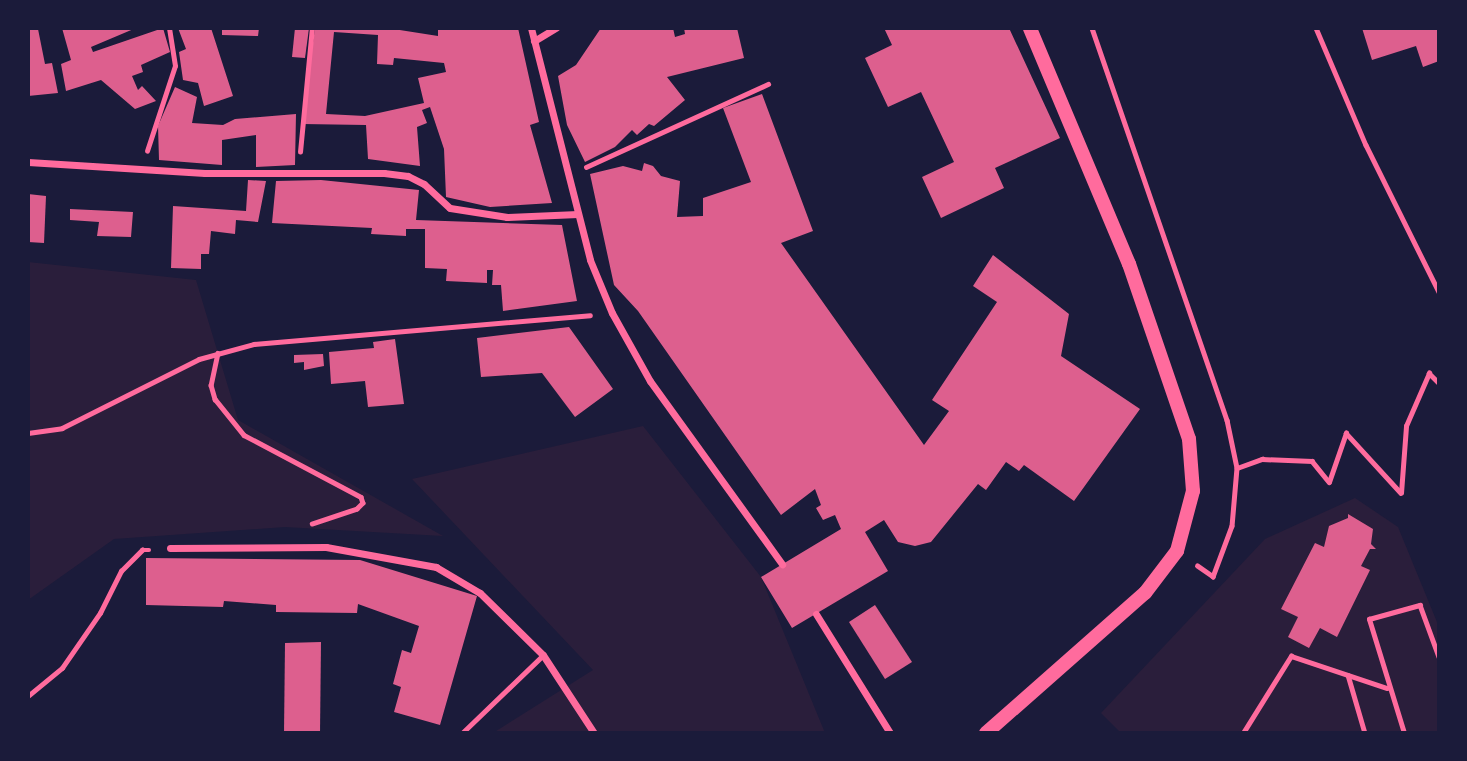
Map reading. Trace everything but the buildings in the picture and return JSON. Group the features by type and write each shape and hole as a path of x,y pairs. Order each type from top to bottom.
{"main road":[{"path":"986,733 1145,593 1177,551 1193,491 1189,439 1129,264 1030,28"}],"street":[{"path":"531,28 578,214 612,313 650,381 782,564"},
{"path":"534,41 556,28"},
{"path":"28,162 147,167 205,173 301,172 408,176 450,208 506,217 578,214"},
{"path":"170,548 326,547 436,567 480,593 543,655 594,733"},
{"path":"816,614 890,733"}],"lane":[{"path":"462,733 543,655"}],"path":[{"path":"147,167 153,124 175,66 169,28"},
{"path":"301,172 302,103 312,28"},
{"path":"1092,28 1227,421 1237,468 1231,526 1213,577 1177,551"},
{"path":"1316,28 1366,145 1439,292"},
{"path":"569,174 768,84"},
{"path":"28,433 62,428 218,352 254,344 612,313"},
{"path":"218,352 211,385 215,399 244,435 361,497 363,503 292,532 274,549"},
{"path":"1237,468 1262,459 1312,461 1329,482 1346,433 1401,493 1406,426 1429,373 1439,383"},
{"path":"28,696 62,668 100,613 121,571 142,550 170,548"},
{"path":"1404,733 1387,688 1369,619 1420,605 1439,657"},
{"path":"1243,733 1291,656 1387,688"},
{"path":"1348,675 1365,733"}],"shaded area":[{"path":"28,262 196,280 238,420 443,536 285,527 114,539 28,600"},
{"path":"643,426 761,577 825,733 493,733 593,670 412,479"},
{"path":"1355,498 1398,527 1439,627 1439,733 1121,733 1101,713 1265,539"}]}
